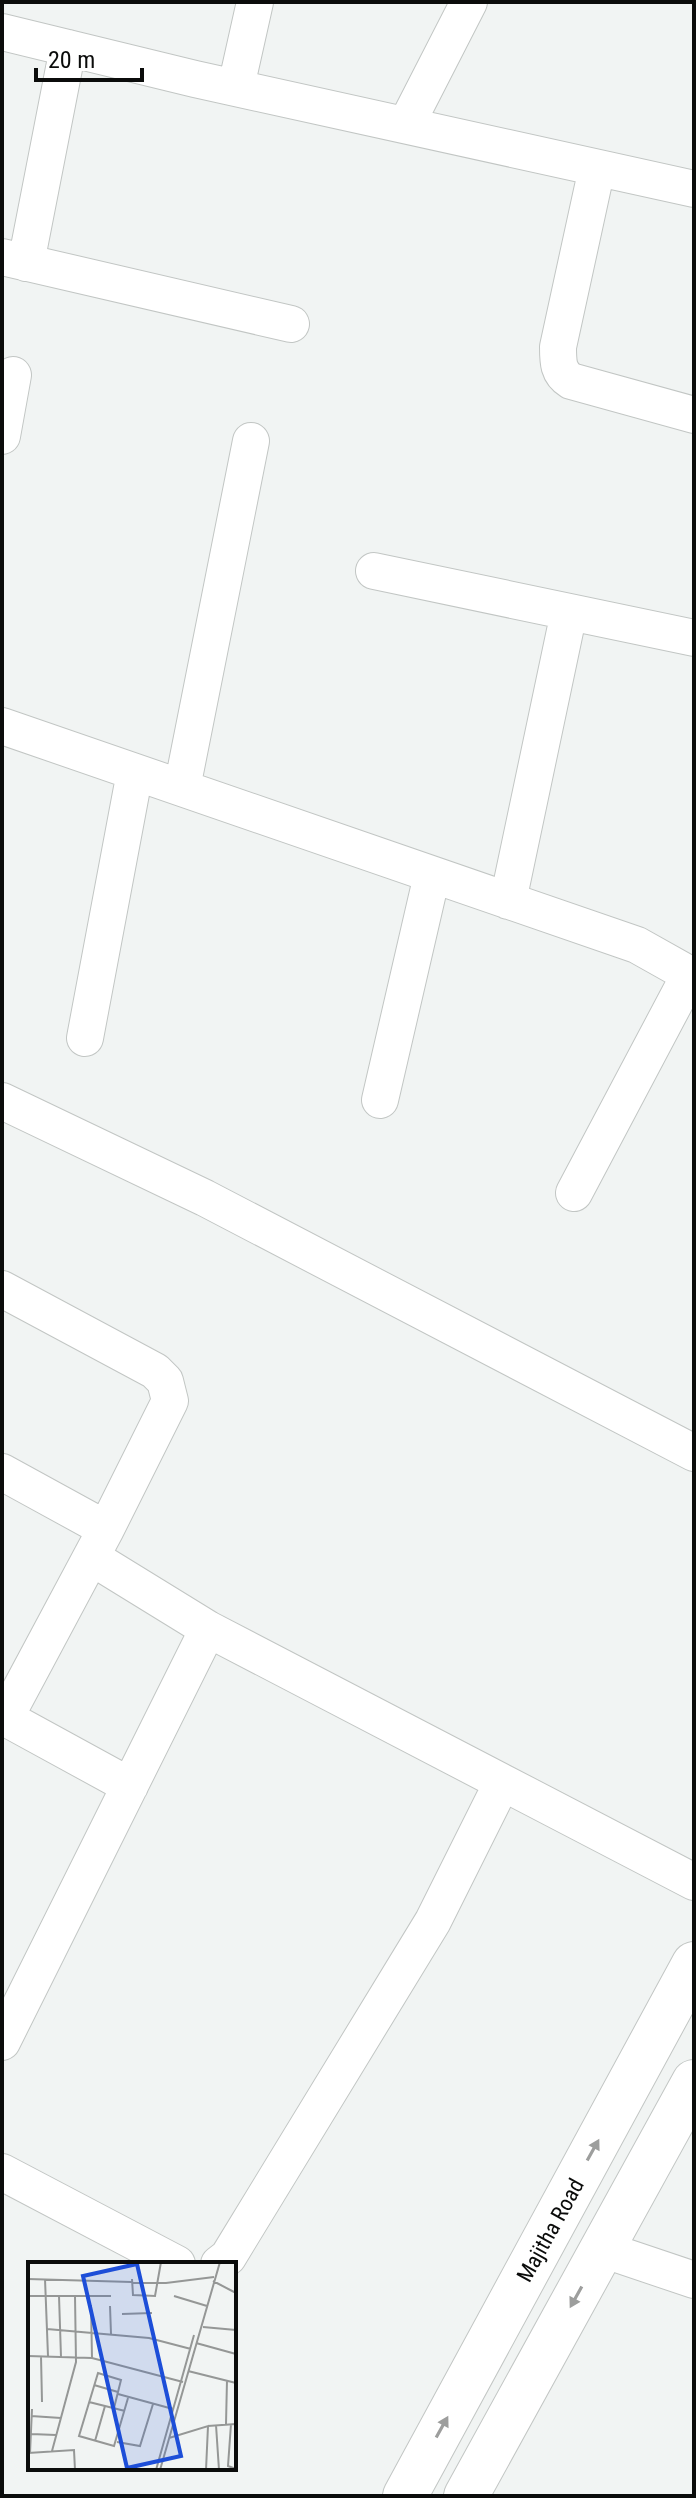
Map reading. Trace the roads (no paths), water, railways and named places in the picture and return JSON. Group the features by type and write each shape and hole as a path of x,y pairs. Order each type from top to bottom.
{"main road":[{"name":"Majitha Road","path":"405,2496 694,1964"},
{"path":"466,2496 694,2082"}],"street":[{"path":"236,87 255,2"},
{"path":"406,125 469,2"},
{"path":"2,32 694,189"},
{"path":"68,48 14,260 291,324"},
{"path":"597,168 558,347 560,369 563,376 571,381 694,415"},
{"path":"2,436 13,375"},
{"path":"182,788 251,441"},
{"path":"374,571 694,638"},
{"path":"508,901 569,612"},
{"path":"2,726 637,945 692,976 574,1193"},
{"path":"85,1038 135,772"},
{"path":"380,1100 432,875"},
{"path":"2,1101 205,1198 694,1453"},
{"path":"2,1289 155,1371 165,1381 170,1401 167,1410 4,1717 130,1786"},
{"path":"2,1472 208,1629 694,1882"},
{"path":"2,2042 208,1629"},
{"path":"222,2262 228,2257 433,1921 502,1783"},
{"path":"2,2172 173,2262"},
{"path":"602,2249 694,2280"}]}
